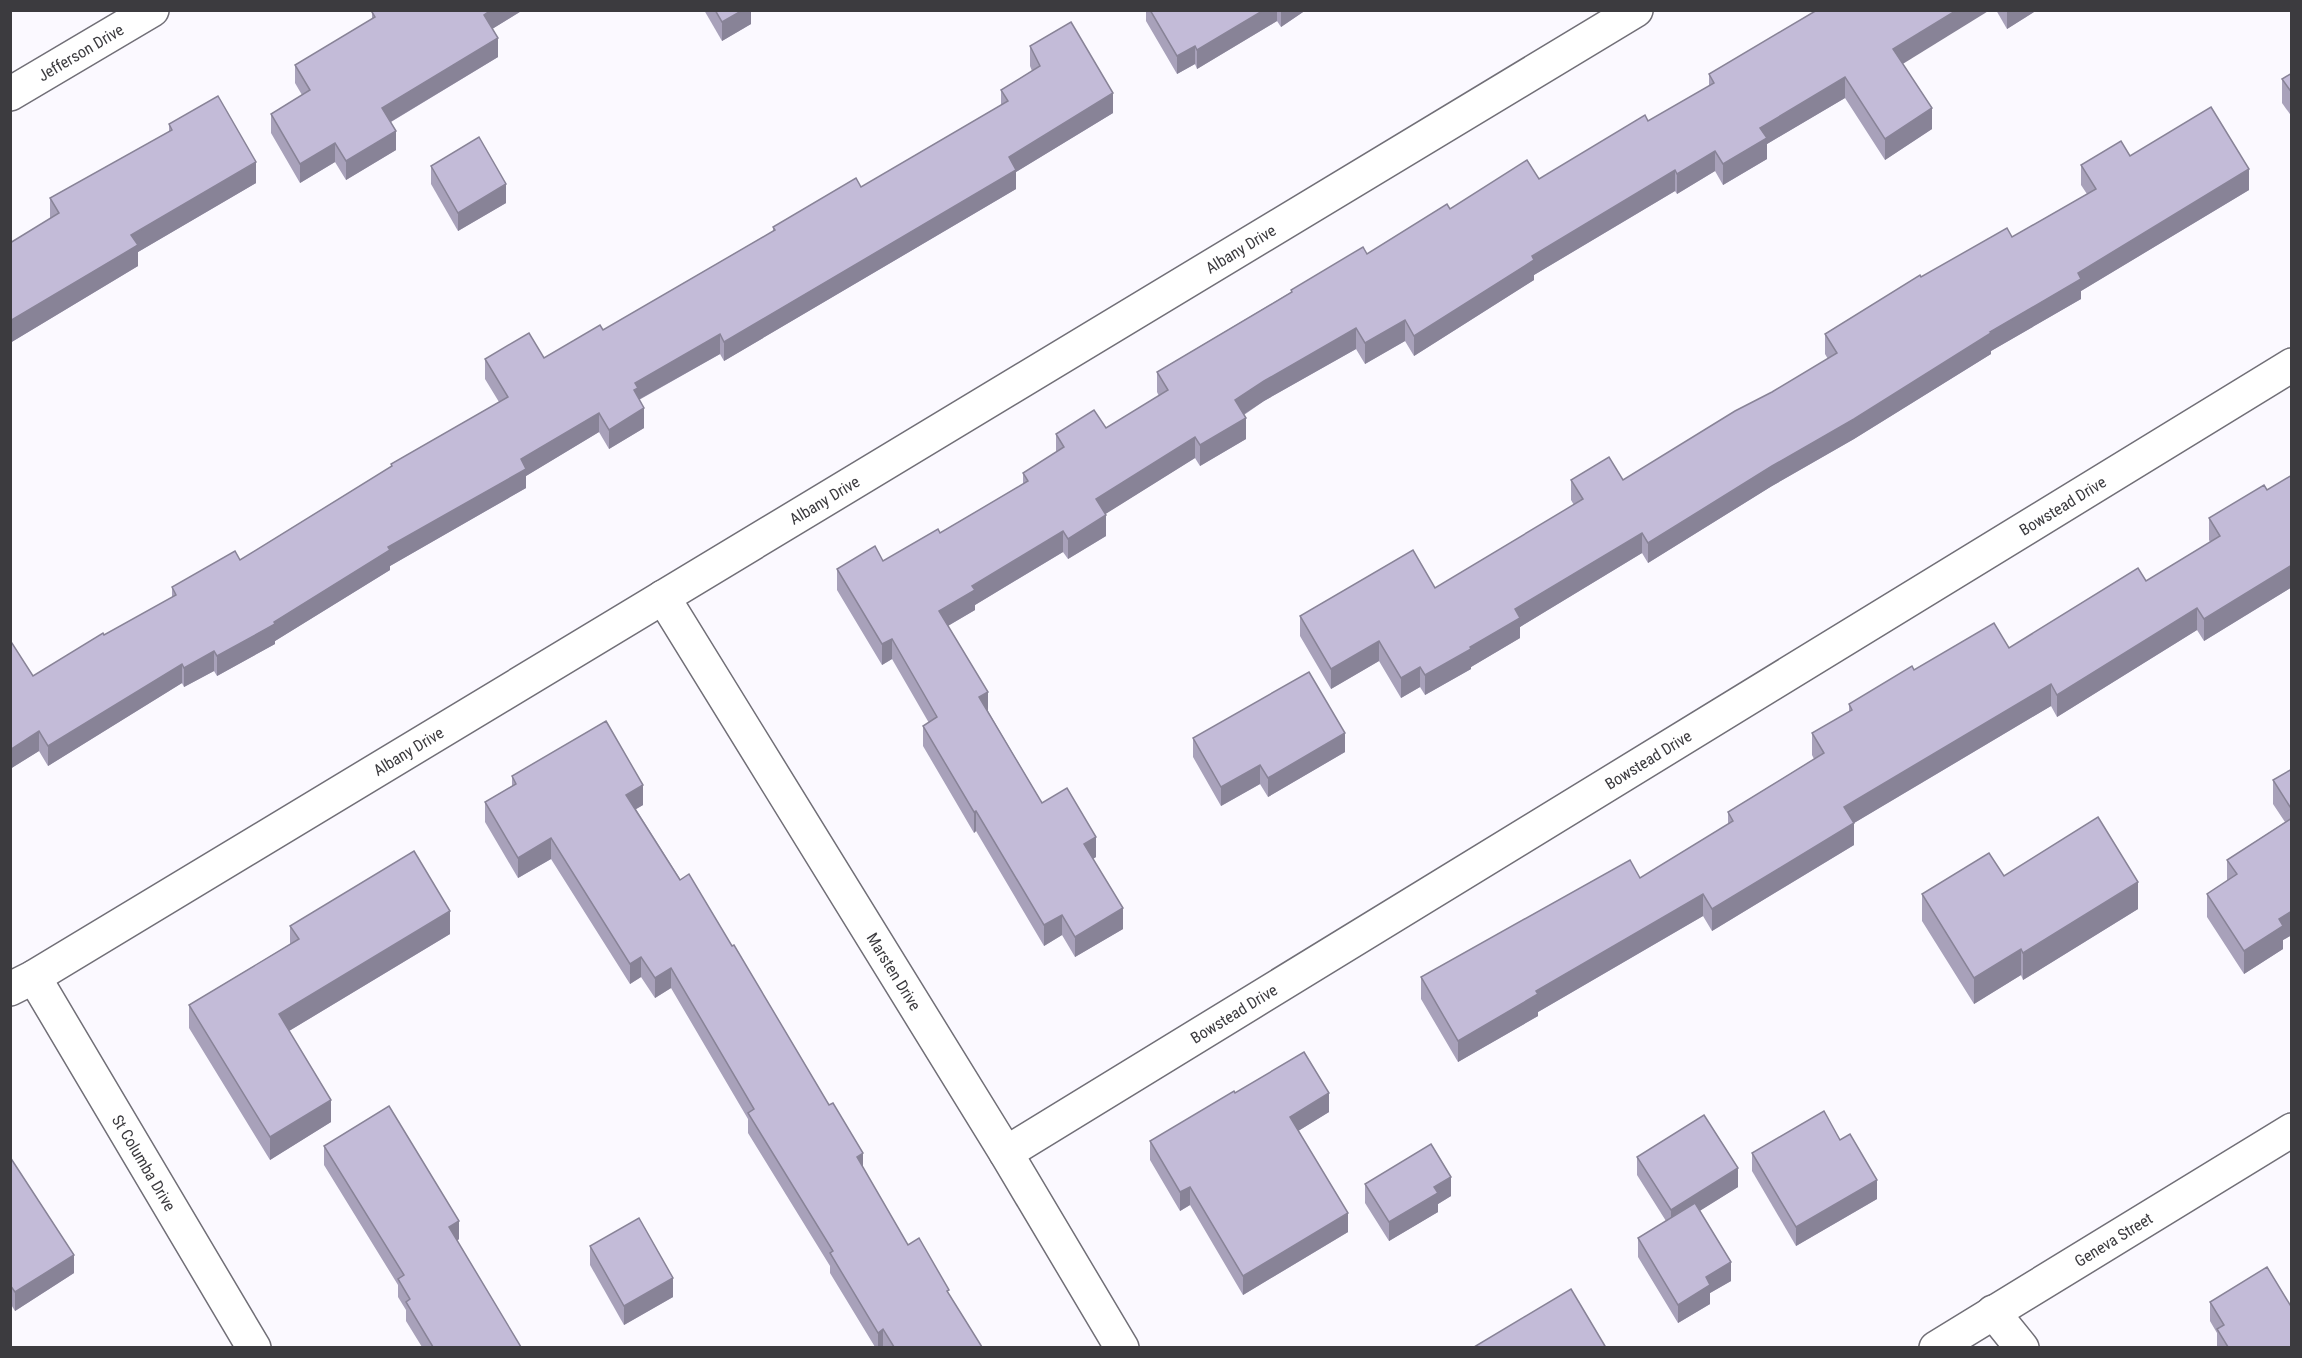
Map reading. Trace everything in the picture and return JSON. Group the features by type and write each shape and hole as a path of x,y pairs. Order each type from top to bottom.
{"street":[{"name":"Jefferson Drive","path":"10,94 152,10"},
{"name":"Albany Drive","path":"22,983 1636,10"},
{"name":"Bowstead Drive","path":"1006,1153 2292,365"},
{"name":"Marsten Drive","path":"663,597 1006,1153 1122,1347"},
{"name":"St Columba Drive","path":"22,983 254,1347"},
{"name":"Geneva Street","path":"1936,1347 2292,1130"},
{"path":"1994,1312 2022,1347"}],"building":[{"path":"374,10 491,10 484,15 498,38 382,108 396,131 346,161 335,143 300,164 271,114 310,90 295,65 375,17 372,12"},
{"path":"715,10 743,10 722,22"},
{"path":"1150,10 1264,10 1197,50 1195,46 1177,56"},
{"path":"1817,10 1957,10 1893,49 1932,108 1885,139 1845,77 1760,128 1767,138 1723,164 1715,151 1677,174 1675,170 1532,256 1534,260 1414,336 1405,320 1365,343 1356,328 1264,381 1235,400 1246,418 1200,445 1195,437 1096,499 1106,515 1068,539 1063,531 972,586 975,590 939,611 988,692 979,697 1042,803 1067,788 1096,837 1084,844 1123,908 1075,937 1062,915 1044,925 923,726 937,717 892,639 882,644 837,569 875,546 883,561 938,529 940,533 1028,481 1023,473 1064,447 1056,434 1094,410 1106,428 1168,390 1157,372 1363,247 1367,254 1447,204 1450,209 1527,160 1539,179 1645,115 1648,121 1714,83 1709,74"},
{"path":"1071,22 1113,93 1009,157 1016,170 724,342 720,334 635,383 638,388 634,390 644,408 609,430 599,413 521,459 526,469 388,547 390,550 274,622 275,624 217,656 214,651 184,668 182,664 48,746 39,731 10,750 10,640 33,676 103,633 104,635 176,595 172,587 235,551 240,560 392,466 391,464 508,397 485,359 529,333 544,358 600,325 603,330 775,230 773,227 856,178 861,187 1008,101 1001,90 1040,66 1030,46"},
{"path":"2292,73 2292,93 2282,79"},
{"path":"218,96 256,162 131,235 138,245 10,321 10,243 59,213 50,198 172,130 169,124"},
{"path":"2211,107 2249,169 2078,273 2081,279 1990,332 1854,419 1772,466 1648,543 1642,533 1515,609 1520,618 1425,675 1420,667 1401,678 1379,641 1331,669 1300,616 1413,550 1435,588 1583,499 1571,480 1609,457 1623,480 1735,411 1837,353 1825,334 1920,275 1921,277 2007,228 2012,237 2096,189 2081,165 2121,141 2130,156"},
{"path":"479,137 506,184 458,213 431,166"},
{"path":"2292,475 2292,565 2204,619 2197,608 2057,695 2051,684 1844,807 1854,823 1712,909 1703,894 1536,991 1538,994 1458,1041 1421,977 1630,860 1640,878 1733,821 1728,812 1824,753 1812,733 1852,710 1849,704 1912,666 1914,670 1994,623 2009,648 2138,568 2146,581 2220,536 2209,518 2264,485 2267,490"},
{"path":"1309,672 1345,733 1268,778 1260,765 1221,787 1193,738"},
{"path":"606,721 643,785 626,795 680,880 689,874 829,1105 833,1103 863,1153 857,1157 908,1245 919,1238 949,1290 947,1291 982,1347 894,1347 883,1329 878,1333 830,1253 833,1251 748,1113 754,1109 671,968 655,978 641,957 630,964 551,838 518,858 485,802 516,784 512,776"},
{"path":"2292,769 2292,810 2273,780"},
{"path":"2098,817 2138,882 2023,953 2021,949 1974,978 1922,894 1989,853 2004,876"},
{"path":"2292,818 2292,911 2279,919 2283,926 2244,951 2207,894 2237,874 2227,860"},
{"path":"414,851 450,911 279,1014 331,1100 270,1137 189,1005 299,939 290,926"},
{"path":"1304,1052 1329,1093 1290,1117 1348,1213 1243,1276 1190,1187 1180,1192 1150,1141"},
{"path":"389,1106 459,1221 449,1227 521,1347 433,1347 406,1302 410,1299 398,1279 404,1275 324,1146"},
{"path":"1824,1111 1840,1140 1850,1134 1877,1180 1796,1227 1752,1153"},
{"path":"1704,1115 1738,1168 1671,1210 1637,1157"},
{"path":"1431,1144 1451,1177 1434,1187 1438,1193 1389,1222 1365,1184"},
{"path":"10,1157 74,1255 15,1292 10,1285"},
{"path":"1695,1203 1731,1262 1706,1277 1710,1285 1678,1305 1638,1238"},
{"path":"639,1218 673,1278 624,1306 590,1246"},
{"path":"2267,1267 2292,1308 2292,1347 2228,1347 2217,1329 2224,1325 2210,1302"},
{"path":"1571,1289 1605,1346 1474,1347"}]}
